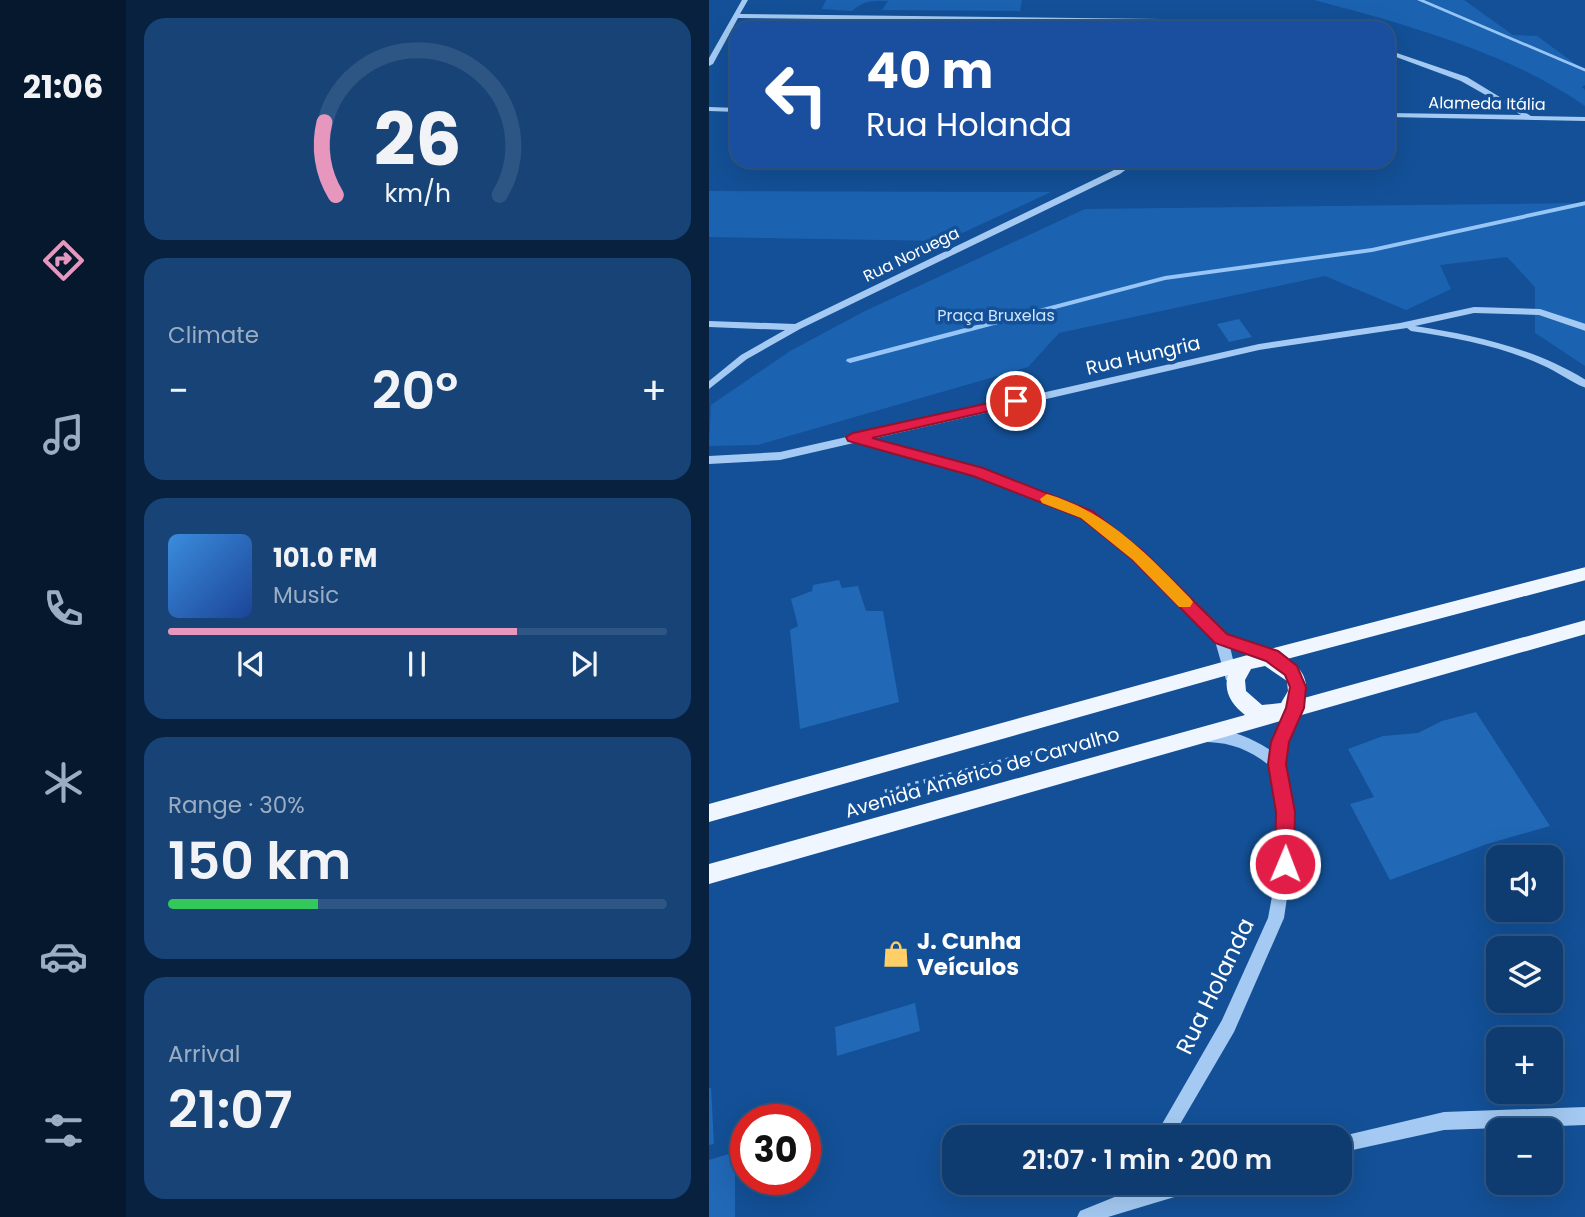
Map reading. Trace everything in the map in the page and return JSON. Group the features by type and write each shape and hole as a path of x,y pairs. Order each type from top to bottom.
{"main road":[{"name":"Avenida Américo de Carvalho","path":"709,813 1236,672 1585,573"},
{"name":"Avenida Américo de Carvalho","path":"709,874 1287,707 1585,626"},
{"path":"1236,672 1241,700 1248,706 1287,707 1296,678 1274,660"}],"street":[{"path":"732,21 745,0"},
{"path":"735,16 1161,21"},
{"path":"1048,19 1052,21"},
{"path":"709,64 730,25"},
{"path":"1395,54 1464,79 1529,118"},
{"path":"709,109 730,110"},
{"name":"Alameda Itália","path":"1395,115 1585,119"},
{"name":"Rua Noruega","path":"709,386 744,357 797,327 1123,168"},
{"name":"Rua Hungria","path":"709,460 780,456 853,437 1259,347 1400,326 1474,310 1540,312 1585,327"},
{"path":"709,324 797,327"},
{"path":"1400,326 1460,335 1506,349 1572,375 1585,385"},
{"path":"853,437 978,472 1087,515 1139,556 1221,639 1236,672"},
{"path":"1221,639 1274,660"},
{"name":"Rua Holanda","path":"1170,1125 1228,1026 1276,918 1285,864 1286,812 1277,764 1287,707"},
{"path":"1191,736 1220,736 1242,741 1259,749 1277,764"},
{"path":"1352,1140 1443,1121 1585,1116"},
{"path":"1123,1202 1127,1195"},
{"path":"1086,1217 1148,1195"}],"path":[{"path":"879,794 1081,741"}],"green space":[{"path":"826,0 1022,0 1020,11 882,10 888,1 873,1 852,11 822,9"},
{"path":"1314,0 1464,0 1513,35 1537,36 1585,71 1585,85 1582,87 1585,90 1585,106 1523,70 1489,55 1383,19"},
{"path":"709,191 1051,192 945,241 709,237"},
{"name":"Praça Bruxelas","path":"1585,203 1585,366 1535,333 1535,287 1507,257 1440,265 1451,289 1406,310 1325,276 1059,333 1028,367 758,445 709,444 711,405 790,351 865,311 1085,209"}],"building":[{"path":"1239,319 1252,337 1229,342 1217,324"},
{"path":"839,580 842,588 858,586 866,611 883,611 899,702 800,729 790,630 798,626 791,599 812,591 813,585"},
{"path":"1476,712 1550,826 1487,844 1390,880 1350,804 1374,797 1348,749 1383,736 1418,733 1442,721"},
{"path":"915,1003 920,1031 837,1056 835,1027"},
{"path":"709,1088 714,1144 709,1145"},
{"path":"730,1154 730,1195 735,1195 735,1217 709,1217 709,1160"}],"waterway":[{"path":"1420,0 1586,71"},
{"path":"850,361 1165,278 1372,250 1586,203"}],"slow traffic":[{"path":"1047,499 1087,515 1139,556 1185,602"}],"place":[{"name":"J. Cunha Veículos","path":"896,954"}],"route":[{"path":"1016,401 853,437 978,472 1087,515 1139,556 1221,639 1272,656 1291,671 1298,687 1295,708 1280,742 1277,764 1286,812 1285,864"}]}
